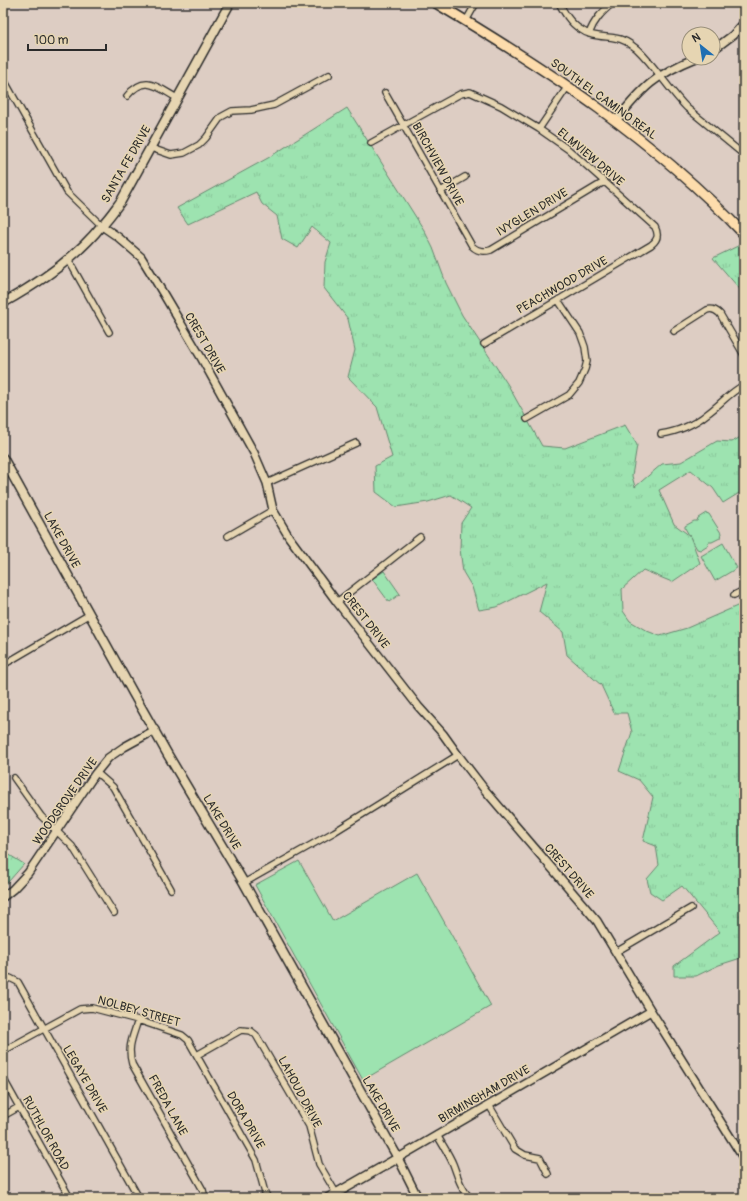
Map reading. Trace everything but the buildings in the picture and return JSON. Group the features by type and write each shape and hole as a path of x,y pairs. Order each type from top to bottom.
{"main road":[{"name":"SANTA FE DRIVE","path":"3,303 28,289 68,260 102,226 121,201 230,3"},
{"name":"SOUTH EL CAMINO REAL","path":"436,3 568,86 616,121 679,170 744,234"},
{"name":"LAKE DRIVE","path":"3,458 133,693 244,883 398,1158"},
{"name":"BIRMINGHAM DRIVE","path":"328,1198 337,1196 398,1158"}],"street":[{"path":"466,21 476,3"},
{"path":"558,3 566,16 580,30 589,34 622,40 636,49 687,108 744,155"},
{"path":"589,34 593,24 602,12 613,3"},
{"path":"721,44 733,35 744,23"},
{"path":"616,121 641,92 660,75 681,64"},
{"path":"151,148 171,155 184,153 199,145 221,118 232,111 251,110 274,105 329,75"},
{"name":"CREST DRIVE","path":"3,78 67,192 102,226 118,237 141,258 204,362 254,453 267,483 273,510 289,537 337,602 418,706 443,734 485,790 597,921 744,1159"},
{"path":"127,96 133,88 146,83 177,98"},
{"path":"539,129 568,86"},
{"name":"ELMVIEW DRIVE","path":"404,125 460,94 467,92 501,106 539,129 569,150 655,227 658,232 657,237 655,242 651,245"},
{"name":"BIRCHVIEW DRIVE","path":"385,93 472,246"},
{"path":"371,143 404,125"},
{"path":"441,191 464,177"},
{"name":"IVYGLEN DRIVE","path":"472,246 475,249 485,252 491,250 604,182"},
{"name":"PEACHWOOD DRIVE","path":"484,344 651,245"},
{"path":"68,260 109,332"},
{"path":"527,419 569,396 579,383 585,369 585,347 580,333 558,300"},
{"path":"674,331 707,310 716,310 720,314 744,355"},
{"path":"661,434 672,432 706,415 744,384"},
{"path":"267,483 356,443"},
{"path":"228,536 273,510"},
{"path":"337,602 420,537"},
{"path":"734,595 744,590"},
{"path":"4,664 90,614"},
{"name":"WOODGROVE DRIVE","path":"3,897 28,873 108,758 124,747 155,730"},
{"path":"244,883 380,804 458,755"},
{"path":"97,773 113,787 171,889"},
{"path":"14,778 41,816 72,846 114,913"},
{"path":"616,952 690,908"},
{"name":"LEGAYE DRIVE","path":"4,980 10,978 18,982 140,1198"},
{"name":"NOLBEY STREET","path":"3,1051 80,1009 92,1008 138,1020 182,1035 188,1040 197,1056"},
{"name":"BIRMINGHAM DRIVE","path":"398,1158 652,1011"},
{"name":"FREDA LANE","path":"138,1020 130,1047 132,1064 203,1190 206,1198"},
{"name":"LAHOUD DRIVE","path":"197,1056 241,1030 252,1031 256,1035 309,1126 319,1164 337,1196"},
{"name":"DORA DRIVE","path":"197,1056 256,1160 265,1193 268,1198"},
{"name":"RUTHLOR ROAD","path":"3,1078 70,1198"},
{"path":"489,1105 515,1149 525,1155 540,1158 548,1174"},
{"path":"3,1116 19,1107"},
{"path":"437,1135 453,1164 458,1182 470,1198"},
{"name":"LAKE DRIVE","path":"398,1158 418,1198"}],"green space":[{"path":"347,108 424,230 433,248 446,283 462,315 508,385 542,446 565,448 625,425 637,445 632,476 635,487 662,464 681,462 717,441 732,442 744,435 744,490 723,503 713,488 691,470 659,490 674,524 690,536 700,563 672,582 643,570 622,589 623,611 630,621 647,631 660,636 687,628 744,603 744,941 742,943 744,945 744,957 719,965 696,976 674,976 674,966 720,932 682,886 662,900 650,892 647,879 659,865 656,846 643,841 653,797 639,780 619,771 632,732 627,713 614,713 601,685 567,655 563,632 539,612 547,582 497,607 479,610 472,587 463,572 460,549 461,523 471,508 451,495 428,502 396,507 376,492 375,466 392,457 377,407 348,377 355,350 348,319 324,288 325,262 331,243 312,227 298,248 282,239 277,216 262,204 256,192 188,224 177,208 268,158"},
{"path":"744,243 744,294 713,258"},
{"path":"706,513 709,514 721,533 720,538 709,542 708,545 700,550 697,549 685,526 697,521 698,518"},
{"path":"723,543 737,568 715,581 701,556"},
{"path":"384,571 400,594 389,602 372,579"},
{"path":"3,851 24,864 3,886"},
{"path":"299,861 333,921 417,873 491,1006 363,1080 255,885"}]}
